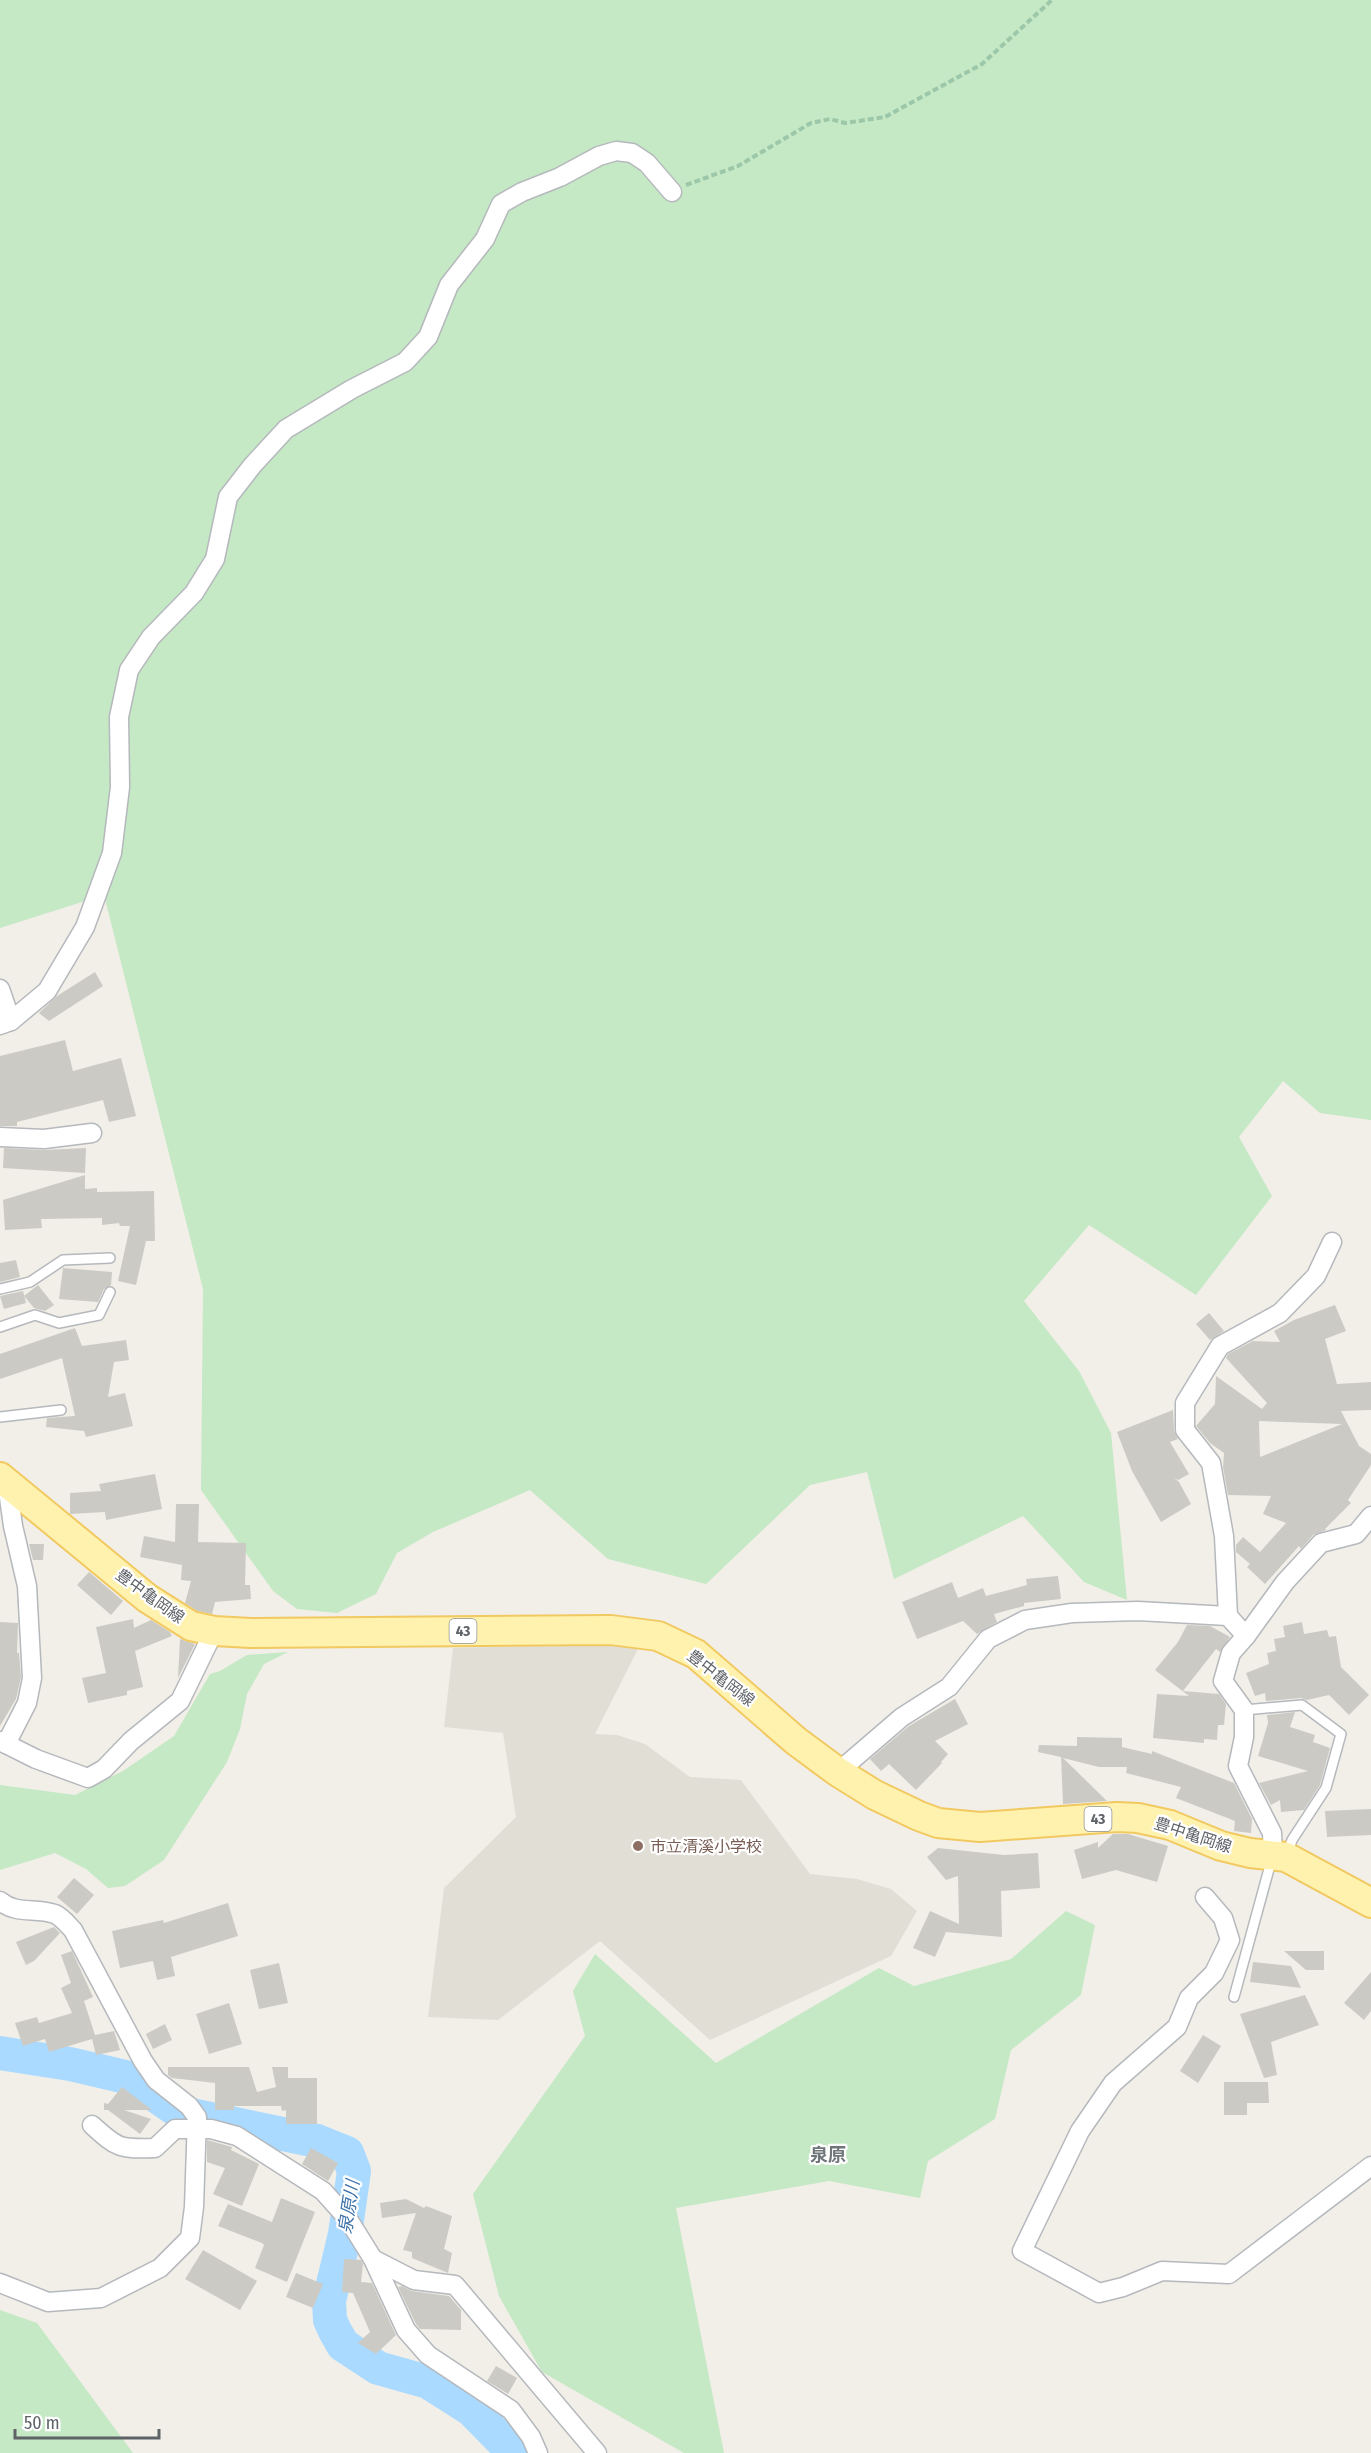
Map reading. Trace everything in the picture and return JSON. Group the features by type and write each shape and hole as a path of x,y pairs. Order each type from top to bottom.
{"main road":[{"name":"豊中亀岡線","path":"3,1480 147,1598 192,1626 213,1631 611,1630 658,1636 696,1654 796,1741 838,1772 896,1806 938,1823 980,1827 1117,1817 1138,1818 1170,1825 1221,1846 1250,1853 1279,1856 1371,1903"}],"street":[{"path":"0,989 6,1023 47,991 85,927 112,853 120,787 119,717 129,670 151,637 194,593 215,559 228,497 252,466 286,429 352,389 405,362 428,337 449,285 485,239 501,204 599,156 616,152 632,153 647,163 672,192"},
{"path":"0,1137 44,1140 92,1133"},
{"path":"1246,1636 1228,1616 1224,1536 1211,1463 1185,1430 1185,1402 1220,1346 1280,1313 1316,1276 1332,1242"},
{"path":"3,1480 27,1586 32,1678 27,1703 3,1742 36,1759 88,1778 104,1769 131,1741 180,1701 213,1631"},
{"path":"1279,1856 1272,1833 1238,1766 1244,1737 1244,1710 1223,1681 1231,1653 1285,1582 1321,1544 1356,1534 1371,1516"},
{"path":"838,1772 902,1717 949,1687 988,1639 1025,1620 1072,1613 1138,1611 1228,1616"},
{"path":"1205,1897 1223,1918 1230,1940 1214,1973 1190,1998 1177,2027 1113,2083 1080,2131 1022,2251 1099,2293 1123,2287 1162,2271 1229,2274 1371,2166"},
{"path":"0,1902 16,1910 38,1910 57,1915 73,1930 143,2061 156,2080 189,2106 197,2117 194,2207 190,2238 159,2268 101,2298 48,2302 0,2283"},
{"path":"92,2125 109,2141 123,2149 155,2148 175,2129 211,2129 237,2136 281,2167 323,2192 348,2219 373,2259 406,2330 428,2355 511,2410 531,2437 538,2453"},
{"path":"373,2259 414,2280 455,2285 597,2453"}],"lane":[{"path":"0,1288 30,1282 63,1260 110,1258"},
{"path":"0,1327 35,1315 59,1323 99,1315 110,1292"},
{"path":"0,1417 61,1410"},
{"path":"1234,1997 1279,1856 1326,1788 1341,1734 1302,1705 1244,1710"}],"path":[{"path":"672,192 738,166 811,123 830,119 845,123 885,117 982,64 1052,0"}],"shaded area":[{"name":"市立清溪小学校","path":"641,1643 595,1734 617,1735 645,1744 690,1777 741,1780 810,1874 857,1879 891,1889 917,1911 891,1956 710,2040 600,1941 498,2020 428,2017 444,1888 516,1817 503,1733 444,1727 453,1648"}],"green space":[{"path":"0,0 1371,0 1371,1120 1320,1113 1283,1081 1239,1137 1272,1196 1196,1295 1089,1225 1024,1301 1079,1371 1111,1433 1127,1600 1084,1582 1023,1516 894,1579 867,1472 810,1485 706,1584 608,1559 530,1490 433,1532 397,1553 376,1594 337,1613 297,1609 273,1591 201,1490 203,1289 104,895 0,928"},
{"path":"288,1652 264,1664 247,1694 240,1729 227,1762 164,1860 125,1886 108,1888 86,1869 55,1853 0,1870 0,1785 75,1795 123,1771 174,1736 210,1674 220,1671 247,1655"},
{"path":"1066,1911 1095,1925 1081,1995 1011,2050 995,2119 928,2161 920,2198 829,2181 676,2208 724,2453 684,2453 542,2372 499,2296 473,2194 585,2036 573,1991 595,1954 716,2063 879,1968 914,1986 1011,1959"},
{"path":"0,2310 37,2323 133,2453 0,2453"}],"building":[{"path":"95,972 103,986 49,1021 39,1013 57,996"},
{"path":"65,1040 73,1071 121,1058 136,1116 109,1122 103,1100 17,1122 17,1126 0,1126 0,1056"},
{"path":"4,1148 44,1150 86,1148 85,1173 3,1168"},
{"path":"85,1175 85,1189 97,1188 97,1192 154,1191 155,1241 146,1241 136,1285 118,1281 130,1226 120,1226 119,1223 102,1225 102,1218 41,1219 42,1228 5,1230 3,1200"},
{"path":"16,1260 20,1277 0,1282 0,1263"},
{"path":"63,1268 112,1272 111,1285 104,1289 98,1302 59,1299"},
{"path":"38,1285 54,1305 45,1311 34,1308 24,1296"},
{"path":"23,1291 26,1303 4,1309 0,1296"},
{"path":"1335,1305 1346,1331 1325,1339 1337,1384 1371,1382 1371,1410 1341,1411 1359,1446 1371,1454 1371,1465 1348,1500 1351,1503 1326,1530 1313,1535 1301,1549 1299,1546 1265,1584 1247,1567 1250,1564 1236,1552 1236,1545 1243,1537 1260,1552 1286,1523 1263,1514 1271,1496 1228,1495 1223,1467 1224,1453 1210,1443 1196,1426 1215,1404 1216,1376 1262,1409 1267,1403 1226,1358 1228,1354 1253,1341 1280,1342 1274,1331 1294,1320","holes":["1259,1421 1342,1424 1260,1457"]},
{"path":"1209,1313 1224,1331 1210,1340 1196,1324"},
{"path":"75,1328 82,1346 126,1340 129,1360 114,1362 108,1397 125,1393 133,1426 86,1437 84,1431 46,1427 47,1418 75,1416 62,1358 0,1379 0,1354"},
{"path":"1173,1410 1174,1431 1178,1439 1170,1442 1189,1474 1178,1480 1174,1478 1179,1482 1191,1504 1161,1522 1132,1471 1117,1432"},
{"path":"155,1474 162,1509 106,1520 105,1512 70,1514 70,1493 101,1491 99,1484"},
{"path":"176,1504 199,1504 198,1542 246,1543 245,1585 250,1585 251,1599 215,1602 212,1614 197,1611 185,1603 191,1581 181,1580 182,1565 140,1557 144,1536 175,1542"},
{"path":"29,1544 44,1544 43,1560 33,1560"},
{"path":"89,1572 123,1601 111,1615 77,1585"},
{"path":"1058,1576 1061,1599 1024,1603 1024,1606 994,1614 997,1622 977,1634 963,1621 917,1639 902,1602 952,1582 958,1598 983,1588 986,1596 1027,1585 1026,1579"},
{"path":"133,1619 134,1628 151,1620 170,1632 172,1636 135,1651 143,1687 127,1691 127,1695 88,1703 82,1678 106,1673 96,1627"},
{"path":"0,1622 18,1623 17,1653 19,1653 21,1677 16,1699 0,1726"},
{"path":"1302,1622 1304,1634 1327,1630 1329,1637 1336,1636 1341,1667 1369,1695 1349,1715 1329,1695 1307,1700 1301,1698 1266,1701 1265,1693 1255,1696 1246,1673 1269,1664 1267,1653 1276,1651 1274,1639 1285,1637 1283,1626"},
{"path":"1187,1625 1210,1626 1230,1637 1220,1652 1216,1649 1183,1691 1219,1694 1226,1704 1224,1725 1218,1725 1217,1740 1204,1739 1204,1743 1153,1738 1157,1694 1189,1696 1155,1670 1178,1642"},
{"path":"180,1639 195,1644 178,1678"},
{"path":"955,1699 968,1724 935,1741 948,1754 916,1790 889,1764 881,1771 870,1759 909,1726"},
{"path":"1295,1712 1290,1727 1315,1735 1313,1742 1330,1748 1320,1785 1304,1810 1281,1812 1280,1800 1271,1805 1259,1783 1308,1771 1258,1756 1268,1723 1267,1715"},
{"path":"1077,1737 1122,1738 1122,1747 1152,1754 1152,1751 1234,1783 1252,1819 1251,1833 1234,1831 1235,1821 1176,1798 1181,1787 1126,1773 1127,1767 1099,1767 1063,1758 1107,1801 1063,1804 1061,1757 1038,1752 1039,1745 1077,1746"},
{"path":"1371,1809 1371,1835 1327,1837 1325,1811"},
{"path":"1113,1834 1128,1834 1168,1846 1157,1882 1116,1870 1082,1879 1074,1850 1098,1842 1098,1848"},
{"path":"938,1848 1004,1855 1038,1853 1040,1888 1001,1891 1002,1937 946,1932 935,1957 913,1948 930,1911 959,1924 958,1876 946,1880 927,1857"},
{"path":"74,1878 94,1895 77,1914 57,1897"},
{"path":"228,1903 238,1936 171,1957 175,1976 157,1980 153,1961 120,1968 112,1931 163,1920 164,1923"},
{"path":"54,1927 60,1933 34,1961 26,1965 16,1942"},
{"path":"72,1951 93,1997 84,2001 95,2035 114,2031 120,2050 96,2055 92,2039 49,2052 45,2039 23,2046 15,2023 37,2017 39,2023 72,2013 61,1988 71,1983 61,1955"},
{"path":"1284,1951 1324,1951 1324,1970 1306,1970"},
{"path":"1253,1962 1291,1966 1301,1988 1250,1982"},
{"path":"279,1963 288,2003 259,2009 250,1970"},
{"path":"1371,1972 1371,2011 1364,2020 1344,2003"},
{"path":"1305,1995 1319,2025 1271,2042 1277,2075 1264,2078 1240,2014"},
{"path":"229,2003 242,2044 209,2054 196,2014"},
{"path":"165,2024 172,2040 153,2049 146,2034"},
{"path":"1203,2035 1221,2046 1198,2083 1180,2071"},
{"path":"168,2067 249,2067 257,2092 276,2087 272,2067 288,2067 288,2078 317,2078 317,2124 286,2124 286,2110 282,2111 281,2106 234,2106 234,2110 215,2110 215,2083 172,2078 168,2075"},
{"path":"1224,2082 1268,2082 1269,2103 1247,2103 1247,2115 1224,2115"},
{"path":"122,2087 152,2110 124,2110 151,2119 140,2134 108,2110 104,2110 104,2103 108,2104"},
{"path":"207,2140 232,2147 231,2150 259,2164 242,2206 213,2194 225,2168 207,2162"},
{"path":"311,2148 338,2163 328,2181 302,2164"},
{"path":"281,2198 315,2212 287,2282 255,2268 264,2245 262,2243 218,2226 228,2204 272,2222"},
{"path":"406,2199 424,2208 426,2206 452,2216 444,2249 452,2253 448,2273 412,2258 412,2252 403,2250 416,2213 382,2218 380,2203"},
{"path":"203,2250 257,2281 240,2310 185,2279"},
{"path":"344,2259 361,2260 363,2264 361,2282 372,2283 396,2335 376,2354 358,2343 370,2332 353,2293 342,2292"},
{"path":"296,2273 323,2284 313,2308 286,2297"},
{"path":"402,2286 412,2291 449,2296 461,2310 461,2330 420,2329 398,2287"},
{"path":"496,2366 517,2378 508,2394 487,2381"}],"waterway":[{"name":"泉原川","path":"0,2053 70,2064 130,2078 181,2113 317,2141 347,2153 354,2171 345,2234 329,2301 330,2320 335,2331 343,2345 378,2368 428,2382 472,2410 514,2453"}],"place":[{"name":"市立清溪小学校","path":"638,1846"}],"district":[{"name":"泉原","path":"828,2155"}]}
